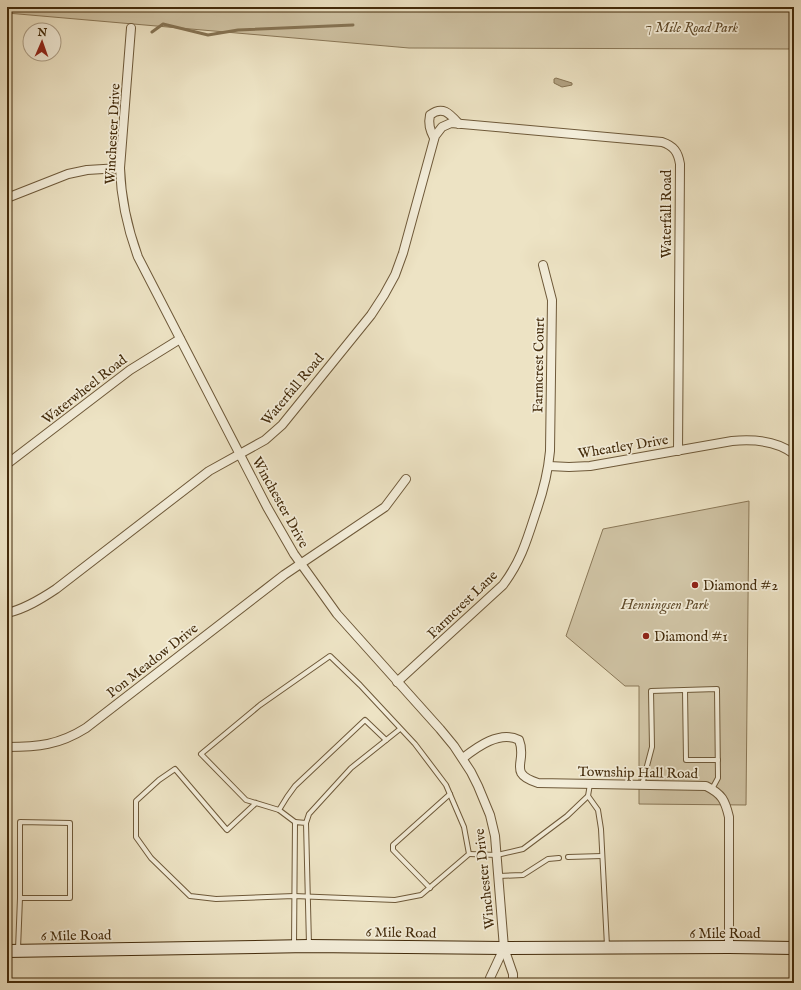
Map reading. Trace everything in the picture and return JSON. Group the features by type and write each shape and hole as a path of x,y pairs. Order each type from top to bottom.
{"street":[{"name":"Winchester Drive","path":"131,28 120,168 123,208 132,241 145,272 267,507 301,564 337,614 440,729 463,758 478,786 490,815 495,836 504,948 513,974 513,983"},
{"name":"Waterfall Road","path":"434,138 429,128 429,122 430,115 435,111 442,111 450,114 459,124"},
{"name":"Waterfall Road","path":"7,613 24,608 46,596 209,471 265,440 282,425 371,315 384,295 395,275 403,253 434,138 436,133 442,127 451,123 662,142 669,144 677,152 680,164 678,451"},
{"path":"7,198 68,174 87,170 120,168"},
{"name":"Farmcrest Court","path":"543,265 552,300 549,466"},
{"name":"Waterwheel Road","path":"7,464 130,370 180,339"},
{"name":"Wheatley Drive","path":"549,466 590,466 732,441 748,440 775,444 794,454"},
{"name":"Farmcrest Lane","path":"397,682 495,593 511,574 526,545 545,485 549,466"},
{"name":"Pon Meadow Drive","path":"7,747 33,747 49,744 68,738 77,733 284,575 385,508 406,479"},
{"name":"Township Hall Road","path":"463,758 482,744 505,737 515,738 518,740 522,748 519,768 521,774 528,780 538,783 706,786 717,792 726,803 729,817 730,947"},
{"name":"6 Mile Road","path":"12,951 294,946 794,948"},
{"name":"Winchester Drive","path":"490,983 490,978 504,948"}],"lane":[{"path":"306,824 296,822 279,810 246,800 201,754 260,705 330,656 360,685 415,744 446,785 464,827 468,854"},
{"path":"642,785 652,747 651,691 717,689 718,778 712,789"},
{"path":"685,690 686,760 718,760"},
{"path":"279,810 296,786 365,720 386,740"},
{"path":"309,946 306,824 309,814 351,768 400,728"},
{"path":"256,803 227,830 175,769 136,801 136,837 151,858 190,896 216,899 294,896 395,900 421,896 468,854 497,855 524,849 567,816 588,796 590,784"},
{"path":"430,888 394,850 393,845 450,794"},
{"path":"588,796 598,810 607,948"},
{"path":"12,951 20,898 20,822 70,823 70,898 20,898"},
{"path":"294,946 296,822"},
{"path":"568,857 602,856"},
{"path":"498,876 524,875 548,860 559,858"}],"green space":[{"name":"7 Mile Road Park","path":"7,7 794,7 794,49 409,48 7,13"},
{"name":"Henningsen Park","path":"749,501 746,805 639,804 639,686 625,686 566,636 603,529"}],"shaded area":[{"path":"556,78 572,83 572,85 562,87 554,83 554,79"}],"waterway":[{"path":"152,32 163,24 208,35 238,30 353,25"}],"place":[{"name":"Diamond #2","path":"695,585"},
{"name":"Diamond #1","path":"646,636"}]}
